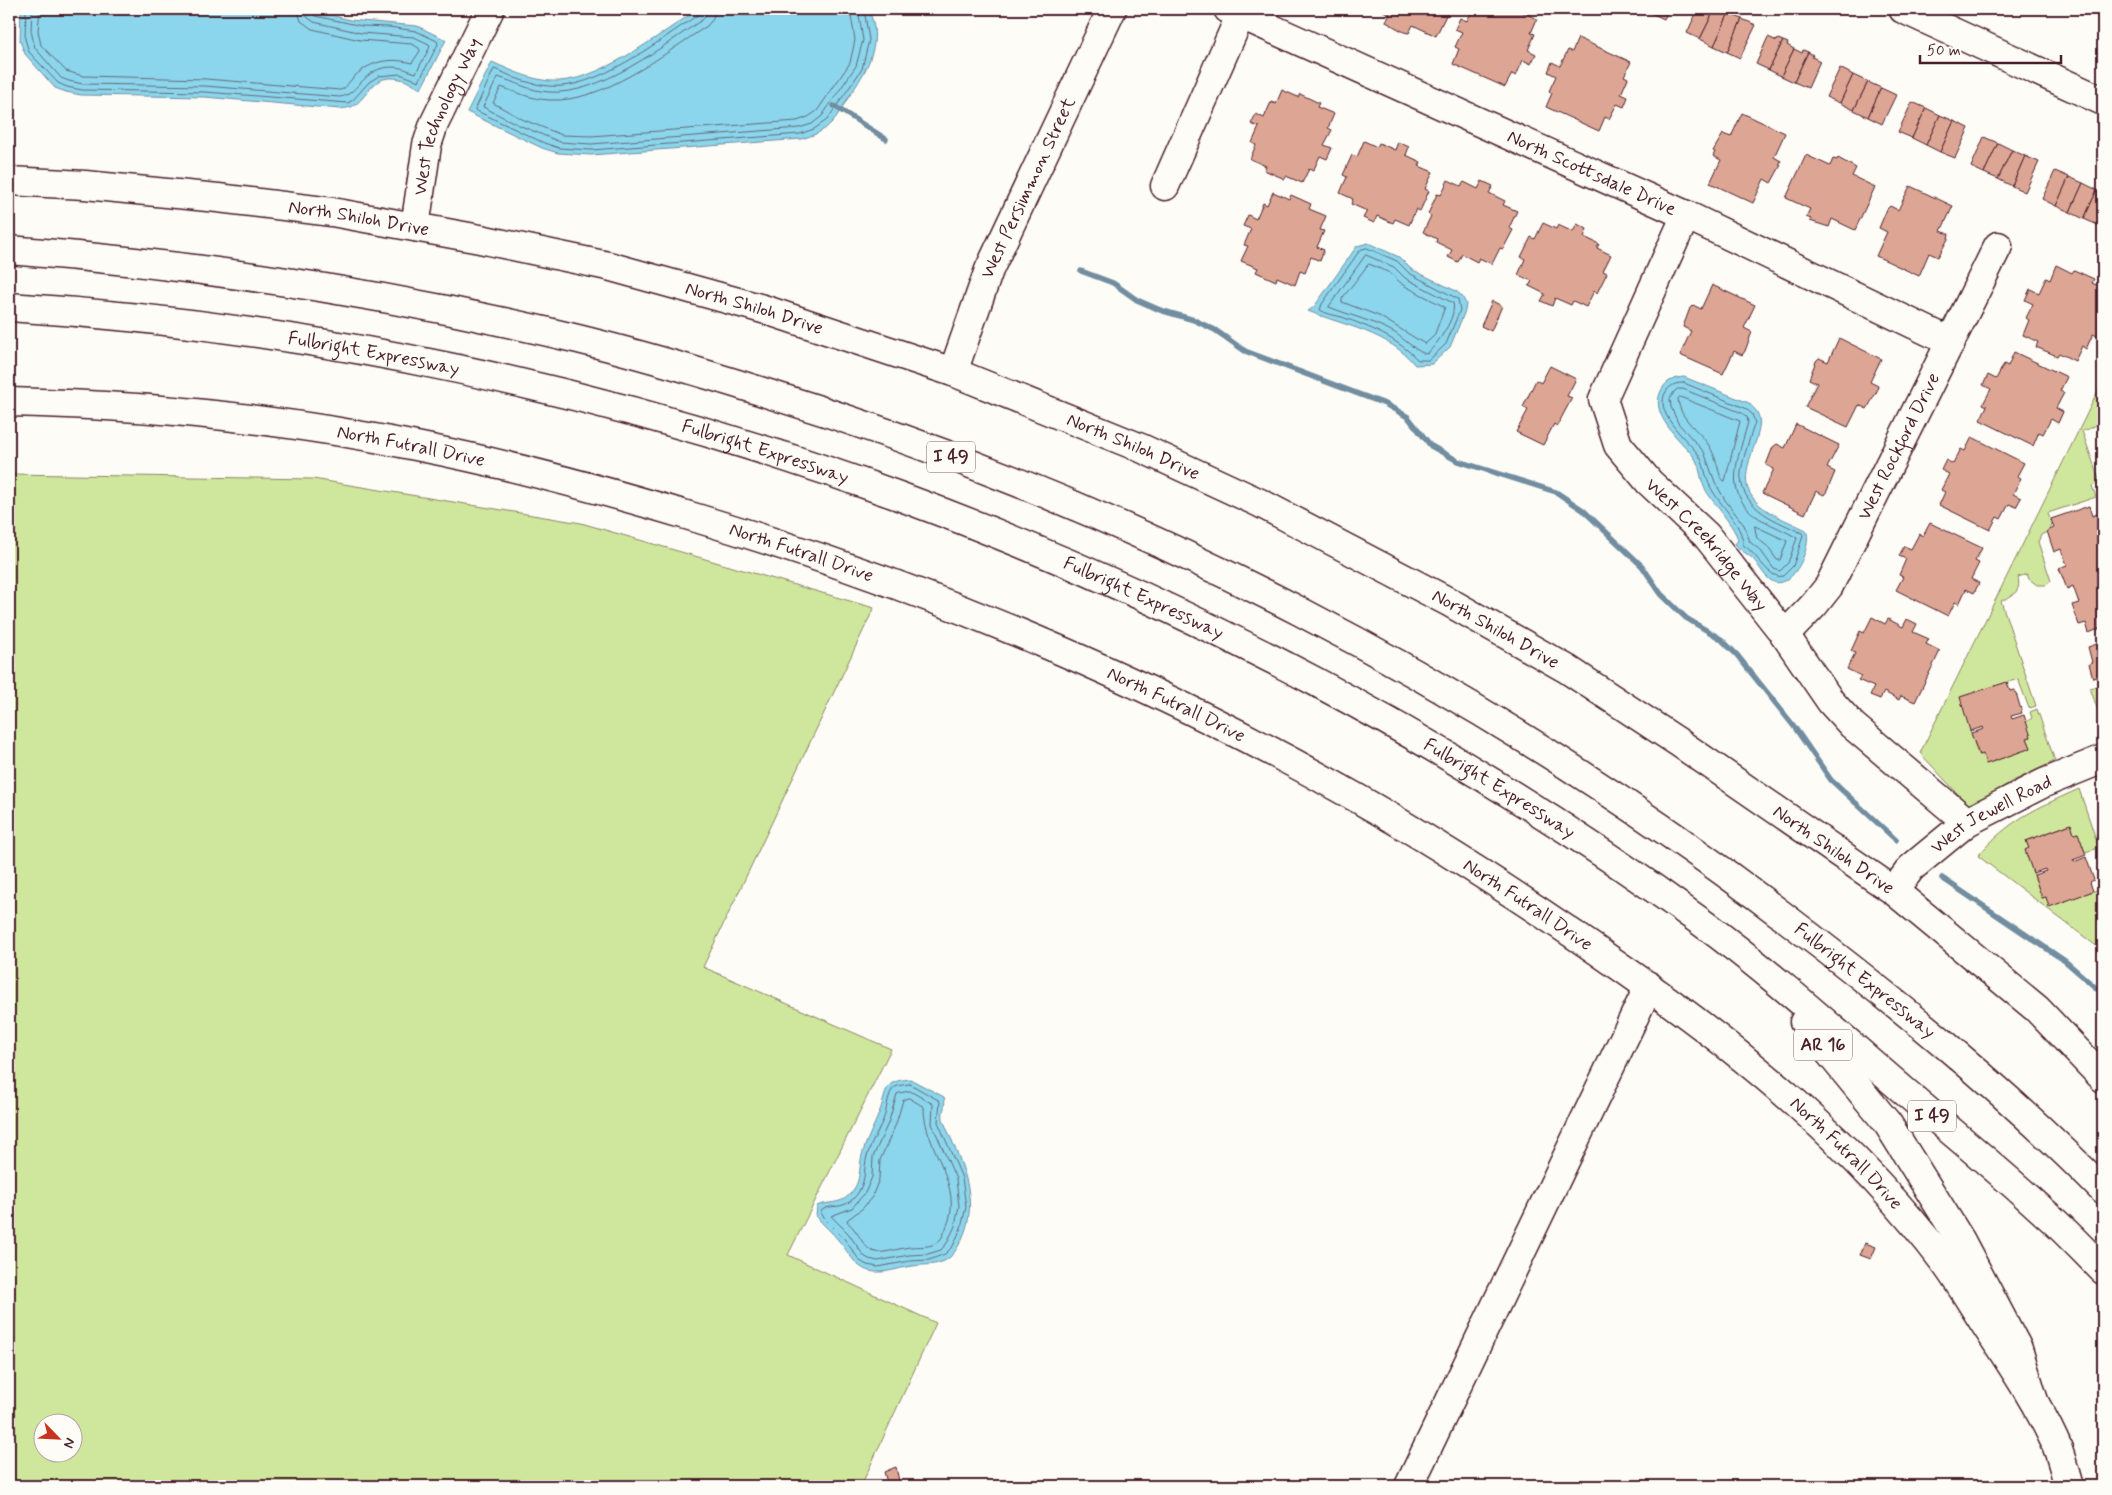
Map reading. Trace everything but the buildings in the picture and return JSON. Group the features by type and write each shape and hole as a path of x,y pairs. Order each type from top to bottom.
{"main road":[{"name":"West Technology Way","path":"415,227 427,145 434,124 490,9"},
{"name":"West Persimmon Street","path":"953,372 989,270 1112,9"},
{"path":"1903,9 2103,101"},
{"path":"1165,186 1235,12"},
{"name":"North Scottsdale Drive","path":"1235,12 1686,215 1952,342"},
{"name":"North Shiloh Drive","path":"9,181 85,185 218,198 332,212 608,266 763,309 953,372 1141,448 1252,499 1334,540 1567,669 1678,742 1894,891 2037,1010 2103,1078"},
{"name":"West Creekridge Way","path":"1686,215 1603,399 1618,445 1649,482 1706,535 1785,635 1831,702 1852,725 1967,822"},
{"name":"West Rockford Drive","path":"1785,635 1814,605 1828,586 1952,342 1998,246"},
{"name":"Fulbright Expressway","path":"9,250 163,264 263,277 358,293 580,340 690,370 860,424 992,472 1118,524 1236,580 1405,667 1502,724 1619,797 1728,873 1871,982 1970,1066 2066,1152 2103,1190"},
{"name":"Fulbright Expressway","path":"9,307 68,310 153,320 347,347 472,372 682,426 788,458 973,524 1078,566 1176,611 1280,662 1380,716 1466,767 1595,849 1701,922 1757,965 2047,1214 2103,1270"},
{"name":"North Futrall Drive","path":"9,402 67,403 192,413 328,430 418,446 610,492 754,535 864,572 969,612 1073,656 1211,720 1286,759 1461,860 1562,926 1720,1038 1784,1092 1839,1144 1897,1205 1948,1267 2034,1401 2057,1445 2069,1486"},
{"name":"West Jewell Road","path":"1894,891 1911,868 1967,822 2044,783 2103,759"},
{"name":"AR 16","path":"1757,965 1888,1124 1961,1241 2018,1349 2034,1401"},
{"path":"1409,1486 1648,986"},
{"path":"2066,1152 2103,1176"}],"green space":[{"path":"2103,381 2103,411 2101,412 2100,420 2093,427 2082,431 2100,482 2092,486 2096,497 2048,513 2052,526 2041,535 2038,542 2051,581 2046,585 2037,585 2029,579 2027,574 2018,577 2017,590 2010,597 2001,601 2036,706 2029,708 2018,679 1960,697 1978,755 1983,754 1986,764 2031,748 2027,738 2031,737 2026,722 2032,718 2030,712 2037,709 2055,761 2011,782 1970,807 1920,753"},
{"path":"9,474 313,479 581,523 874,608 703,967 891,1049 788,1255 936,1323 861,1486 9,1486"},
{"path":"2103,684 2103,725 2090,688"},
{"path":"2079,789 2099,848 2085,852 2078,833 2074,834 2070,824 2026,841 2029,848 2025,850 2042,898 2046,897 2049,906 2103,888 2103,951 1978,856 2001,833 2024,816"}],"water":[{"path":"21,9 308,9 350,20 417,26 446,40 421,89 403,80 384,79 373,86 355,105 340,109 205,97 81,95 55,88 25,54 20,41"},
{"path":"699,9 868,9 873,21 874,44 867,67 836,117 821,131 801,139 591,155 558,153 542,148 467,112 492,62 535,78 550,81 568,80 587,75 627,56"},
{"path":"1368,243 1399,257 1411,269 1456,291 1462,296 1466,304 1465,311 1450,347 1432,364 1415,365 1404,354 1379,337 1308,311 1314,307 1357,246"},
{"path":"1684,377 1749,403 1757,412 1759,421 1758,431 1746,477 1748,488 1753,498 1764,508 1806,530 1807,545 1804,554 1795,572 1788,579 1774,582 1767,578 1753,559 1735,544 1738,540 1736,535 1705,489 1696,460 1674,435 1662,417 1659,408 1659,398 1662,389 1666,383"},
{"path":"910,1079 944,1097 943,1119 962,1165 969,1194 967,1224 957,1248 951,1256 942,1262 871,1272 855,1262 816,1216 817,1206 842,1200 856,1186 864,1148 886,1090 895,1082"}],"waterway":[{"path":"834,106 886,139"},
{"path":"1081,271 1113,283 1137,300 1160,310 1194,320 1215,330 1245,351 1385,404 1408,417 1431,446 1458,461 1556,492 1583,510 1642,566 1661,594 1686,618 1721,639 1737,655 1793,725 1831,780 1896,840"},
{"path":"1942,878 2065,961 2103,994"}]}
